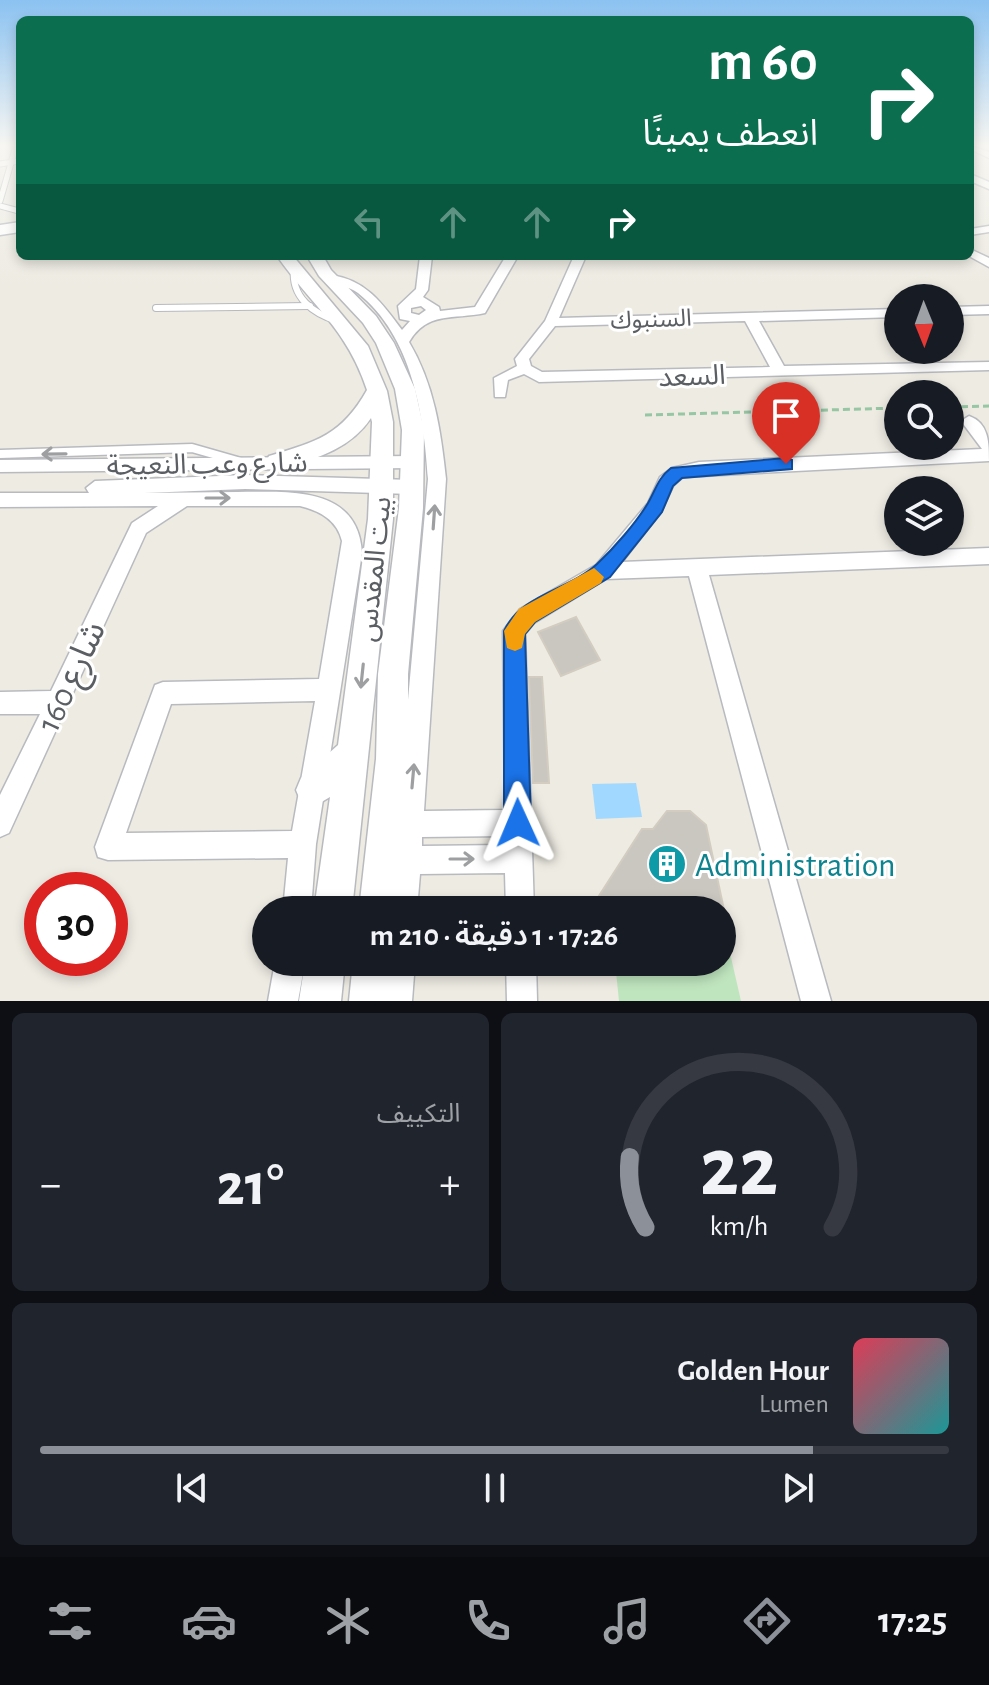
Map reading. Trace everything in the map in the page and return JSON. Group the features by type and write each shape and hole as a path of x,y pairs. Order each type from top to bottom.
{"street":[{"name":"بيت المقدس","path":"318,260 331,279 370,320 401,377 411,416 398,474 335,896"},
{"path":"401,377 407,330 426,307 426,260"},
{"path":"426,307 477,312 485,305 510,260"},
{"path":"500,394 501,378 532,373 522,359 551,322 578,260"},
{"name":"بيت المقدس","path":"289,262 359,346 376,391 398,474 392,759 379,896"},
{"name":"بيت المقدس","path":"331,279 355,284 375,301 406,344 433,423 437,479 404,896"},
{"name":"بيت المقدس","path":"375,301 409,303 403,313 426,307"},
{"path":"964,311 989,310"},
{"name":"السنبوك","path":"551,322 884,313"},
{"path":"750,317 780,372"},
{"name":"السعد","path":"532,373 780,372 989,366"},
{"path":"277,462 319,450 347,435 364,418 376,391"},
{"path":"969,421 989,447"},
{"path":"519,896 514,631 527,616 603,571 655,507 666,482 678,472 699,468 989,455"},
{"name":"شارع وعب النعيجة","path":"0,466 277,462 398,474"},
{"name":"شارع وعب النعيجة","path":"0,488 398,474"},
{"name":"شارع 160","path":"0,824 139,528 161,510 187,498"},
{"name":"شارع وعب النعيجة","path":"0,500 300,499 324,505 336,513"},
{"path":"119,500 134,510 139,528"},
{"name":"بيت المقدس","path":"298,896 303,844 353,543 348,526 336,513"},
{"path":"603,571 989,556"},
{"path":"697,569 816,1001"},
{"path":"303,844 108,847 163,693 330,690"},
{"path":"0,703 58,702"},
{"path":"313,790 354,752"},
{"path":"410,824 518,823"},
{"path":"407,860 518,859"},
{"path":"283,1001 287,976"},
{"path":"320,1001 323,976"},
{"path":"370,1001 372,976"},
{"path":"397,1001 399,976"},
{"path":"521,976 522,1001"}],"lane":[{"path":"289,262 297,293 322,316 342,322"},
{"path":"274,307 292,300 297,293"},
{"path":"156,308 310,306"},
{"path":"0,454 192,448 241,462"}],"path":[{"path":"964,407 989,406"},
{"path":"645,415 884,408"}],"green space":[{"path":"616,976 735,976 741,1001 619,1001"}],"water":[{"path":"636,783 642,817 596,819 592,784"}],"building":[{"path":"576,617 600,660 561,676 538,632"},
{"path":"529,677 542,677 549,783 533,783"},
{"name":"Administration","path":"667,811 690,811 706,825 721,896 599,896 642,829 653,829"}],"slow traffic":[{"path":"515,641 514,631 527,616 594,577"}],"place":[{"name":"Administration","path":"667,864"}],"route":[{"path":"518,823 514,631 527,616 603,571 655,507 666,482 678,472 699,468 786,464"}]}
